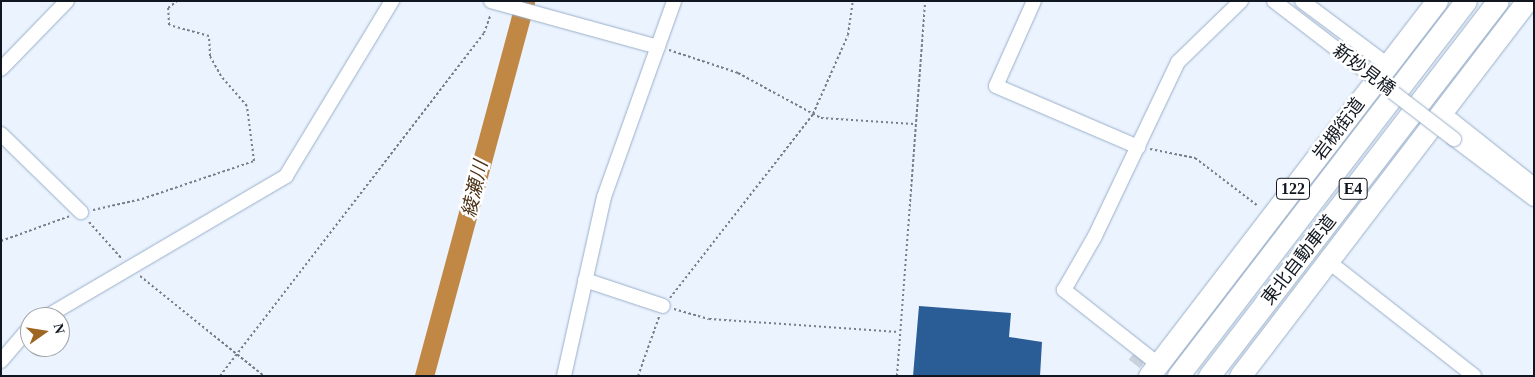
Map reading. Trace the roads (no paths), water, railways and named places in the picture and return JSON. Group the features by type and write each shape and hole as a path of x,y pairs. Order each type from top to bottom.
{"highway":[{"name":"岩槻街道","path":"1154,370 1437,1"},
{"name":"東北自動車道","path":"1178,376 1466,1"},
{"name":"東北自動車道","path":"1209,376 1498,1"},
{"path":"1240,376 1527,1"}],"street":[{"path":"1,69 67,1"},
{"path":"63,307 286,176 392,1"},
{"path":"564,376 604,196 674,1"},
{"path":"1034,1 996,86 1138,147"},
{"path":"1133,354 1060,297 1138,147 1178,62 1240,1"},
{"name":"新妙見橋","path":"1274,1 1534,198"},
{"path":"1302,1 1388,65"},
{"path":"493,2 658,46"},
{"path":"1442,112 1534,185"},
{"path":"1,134 81,212"},
{"path":"1328,261 1474,376"},
{"path":"585,280 663,306"},
{"path":"1064,290 1154,370"},
{"path":"1,361 20,339"}],"waterway":[{"name":"綾瀬川","path":"424,376 525,1"}],"tunnel":[{"path":"1133,354 1160,375"}]}
